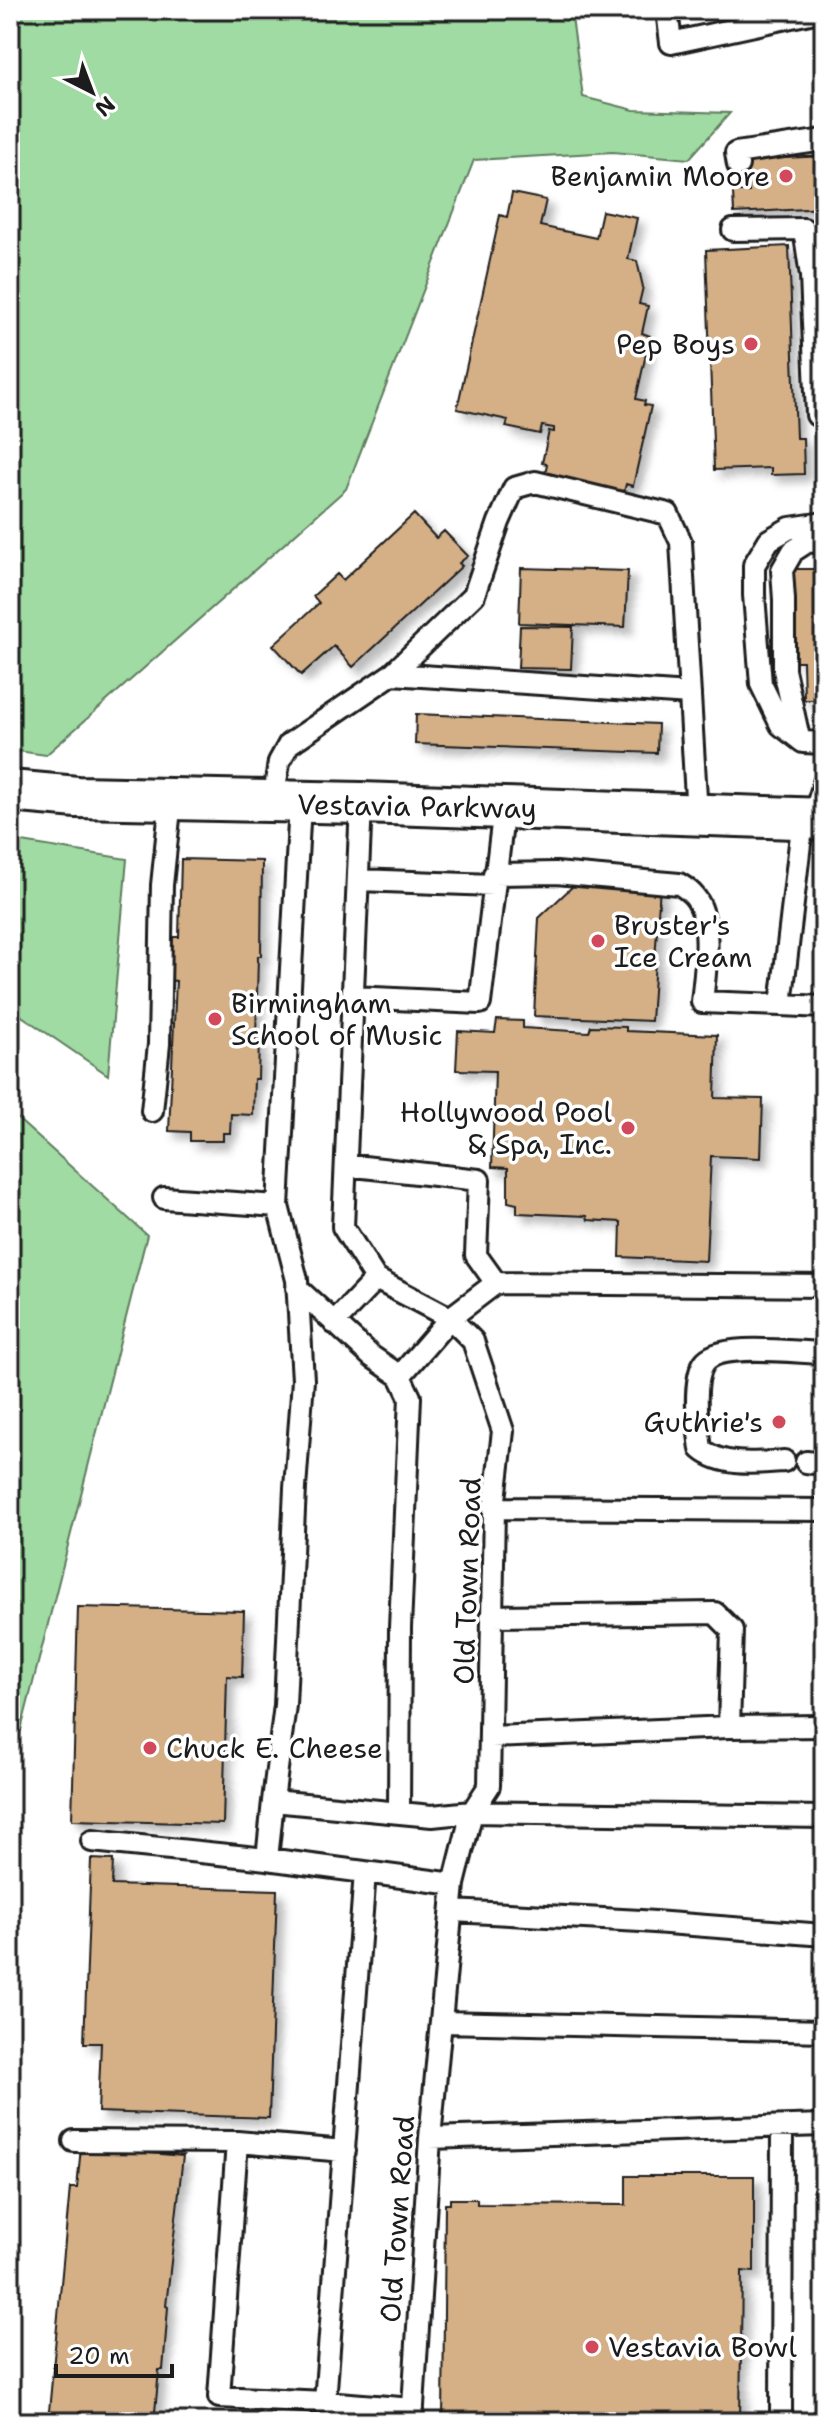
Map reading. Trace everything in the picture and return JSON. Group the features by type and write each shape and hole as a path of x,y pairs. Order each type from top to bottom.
{"street":[{"name":"Vestavia Parkway","path":"10,791 77,797 697,815 816,810"}],"lane":[{"path":"667,10 671,43 824,10"},
{"path":"738,165 736,153 824,140"},
{"path":"733,230 804,229 818,275 817,415 824,415"},
{"path":"267,1859 285,1705 303,1380 297,1288 278,1206 287,803 279,762 289,744 392,674 474,595 514,488 535,482 668,514 681,542 697,815"},
{"path":"824,523 790,528 769,540 754,565 756,640 761,684 781,725 803,742 824,743"},
{"path":"799,738 784,670 782,570 793,551 807,542 824,541"},
{"path":"392,674 690,694"},
{"path":"152,1111 159,1044 162,885 171,799"},
{"name":"Old Town Road","path":"361,803 343,1227 376,1279 450,1318 473,1341 503,1431 494,1508 489,1786 472,1812 454,1884 430,2138 412,2416"},
{"path":"353,997 480,1003 504,808"},
{"path":"781,1005 816,810"},
{"path":"358,880 494,879 556,873 679,884 694,895 706,924 702,1002 824,1007"},
{"path":"346,1165 479,1180 476,1255 496,1283"},
{"path":"164,1198 278,1206"},
{"path":"334,1323 376,1279"},
{"path":"400,1376 450,1318 496,1283 824,1286"},
{"path":"297,1288 371,1356 400,1376 410,1397 400,1628 399,1812"},
{"path":"784,1461 732,1462 711,1458 701,1449 698,1388 704,1364 715,1353 732,1350 824,1353"},
{"path":"494,1508 824,1510"},
{"path":"491,1616 715,1613 732,1630 729,1727"},
{"path":"491,1737 824,1726"},
{"path":"273,1801 432,1816 472,1812 824,1817"},
{"path":"92,1841 267,1859 454,1884"},
{"path":"325,2402 365,1872"},
{"path":"452,1911 824,1935"},
{"path":"441,2022 824,2031"},
{"path":"430,2138 824,2125"},
{"path":"781,2422 782,2127"},
{"path":"74,2141 237,2142 345,2151"},
{"path":"237,2142 219,2397 325,2402 412,2416"}],"green space":[{"path":"10,10 571,10 583,97 634,110 730,113 689,159 613,152 474,160 346,489 46,755 10,750"},
{"path":"10,840 127,859 108,1075 10,1008"},
{"path":"10,1112 147,1235 10,1773"}],"building":[{"name":"Benjamin Moore","path":"824,156 824,208 734,213 733,192 749,192 747,160"},
{"path":"512,193 546,200 540,226 596,238 602,211 637,218 628,259 637,261 643,287 639,304 648,306 642,333 650,336 636,399 651,406 633,486 626,484 623,496 544,478 547,464 542,463 549,431 554,432 554,428 542,426 540,434 506,427 508,420 457,409 500,215 507,217"},
{"name":"Pep Boys","path":"789,246 796,438 803,438 804,474 771,475 771,468 714,470 706,250"},
{"path":"414,514 436,538 444,531 468,556 459,563 462,566 353,667 334,646 301,675 273,645 319,603 313,596 337,574 343,580"},
{"path":"521,568 628,571 625,627 519,623"},
{"path":"793,569 824,569 824,700 804,700 803,661 795,661"},
{"path":"520,626 573,627 571,669 518,668"},
{"path":"416,714 658,724 657,753 415,744"},
{"name":"Birmingham School of Music","path":"181,859 262,861 256,1039 259,1039 258,1079 254,1079 253,1115 231,1114 230,1133 223,1133 223,1141 190,1141 190,1132 169,1131 176,981 168,980 169,937 179,937"},
{"name":"Bruster's Ice Cream","path":"589,882 660,885 651,1021 534,1016 539,918 574,885 588,886"},
{"name":"Hollywood Pool & Spa, Inc.","path":"497,1020 523,1021 523,1028 589,1032 591,1026 626,1027 626,1031 717,1035 715,1098 763,1099 761,1158 711,1156 706,1261 620,1257 621,1222 588,1220 587,1216 517,1213 517,1204 508,1202 508,1168 492,1167 495,1071 456,1070 458,1031 495,1033"},
{"name":"Chuck E. Cheese","path":"78,1607 244,1611 242,1677 227,1676 223,1824 72,1820"},
{"path":"91,1859 113,1860 112,1885 277,1890 269,2118 98,2112 101,2043 84,2043"},
{"path":"81,2147 183,2156 166,2306 163,2370 159,2370 157,2422 48,2422 70,2188 77,2188"},
{"name":"Vestavia Bowl","path":"626,2176 754,2176 754,2272 742,2271 740,2422 443,2422 445,2204 450,2204 450,2199 477,2199 477,2204 626,2205"}],"place":[{"name":"Benjamin Moore","path":"786,176"},
{"name":"Pep Boys","path":"751,344"},
{"name":"Bruster's Ice Cream","path":"598,941"},
{"name":"Birmingham School of Music","path":"215,1019"},
{"name":"Hollywood Pool & Spa, Inc.","path":"628,1128"},
{"name":"Guthrie's","path":"779,1422"},
{"name":"Chuck E. Cheese","path":"150,1748"},
{"name":"Vestavia Bowl","path":"592,2347"}]}
